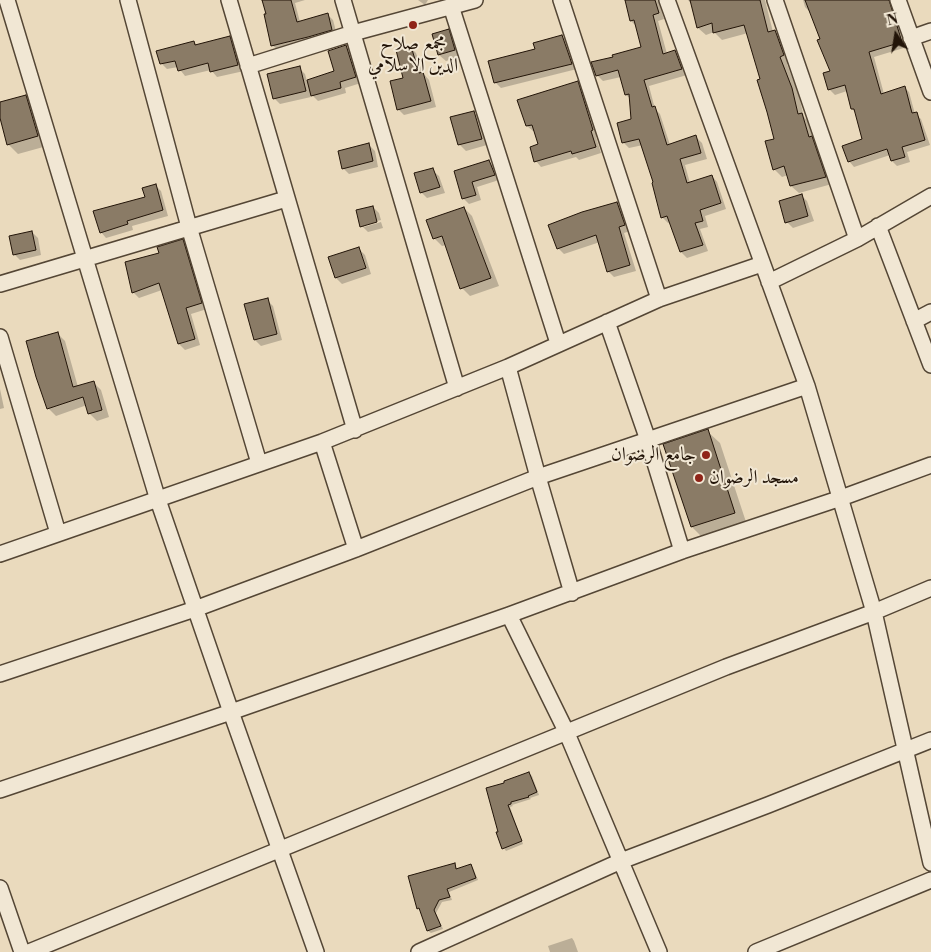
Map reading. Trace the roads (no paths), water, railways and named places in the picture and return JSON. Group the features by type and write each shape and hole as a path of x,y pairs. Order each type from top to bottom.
{"street":[{"path":"7,0 158,500 316,952"},
{"path":"128,0 189,227 259,463"},
{"path":"229,0 355,430"},
{"path":"343,0 457,388"},
{"path":"248,66 353,33 475,0"},
{"path":"561,0 659,299"},
{"path":"668,0 807,386 874,612 931,863"},
{"path":"775,0 857,239"},
{"path":"898,0 931,92"},
{"path":"451,6 558,343"},
{"path":"912,38 931,31"},
{"path":"768,282 857,239 931,196"},
{"path":"0,284 286,199"},
{"path":"878,226 931,365"},
{"path":"0,554 355,430 508,367 659,299 762,264"},
{"path":"914,321 931,312"},
{"path":"608,322 648,440 682,551"},
{"path":"0,337 58,533"},
{"path":"508,367 572,593"},
{"path":"0,674 195,609 356,549 538,477 807,386"},
{"path":"322,442 356,549"},
{"path":"0,790 509,616 682,551 841,498 931,465"},
{"path":"29,952 726,666 874,612 931,588"},
{"path":"509,616 566,732 658,952"},
{"path":"419,952 621,861 931,740"},
{"path":"756,952 931,880"},
{"path":"0,888 22,952"}],"place":[{"name":"مجمع صلاح الدين الاسلامي","path":"413,25"},
{"name":"جامع الرضوان","path":"706,455"},
{"name":"مسجد الرضوان","path":"699,478"}]}
